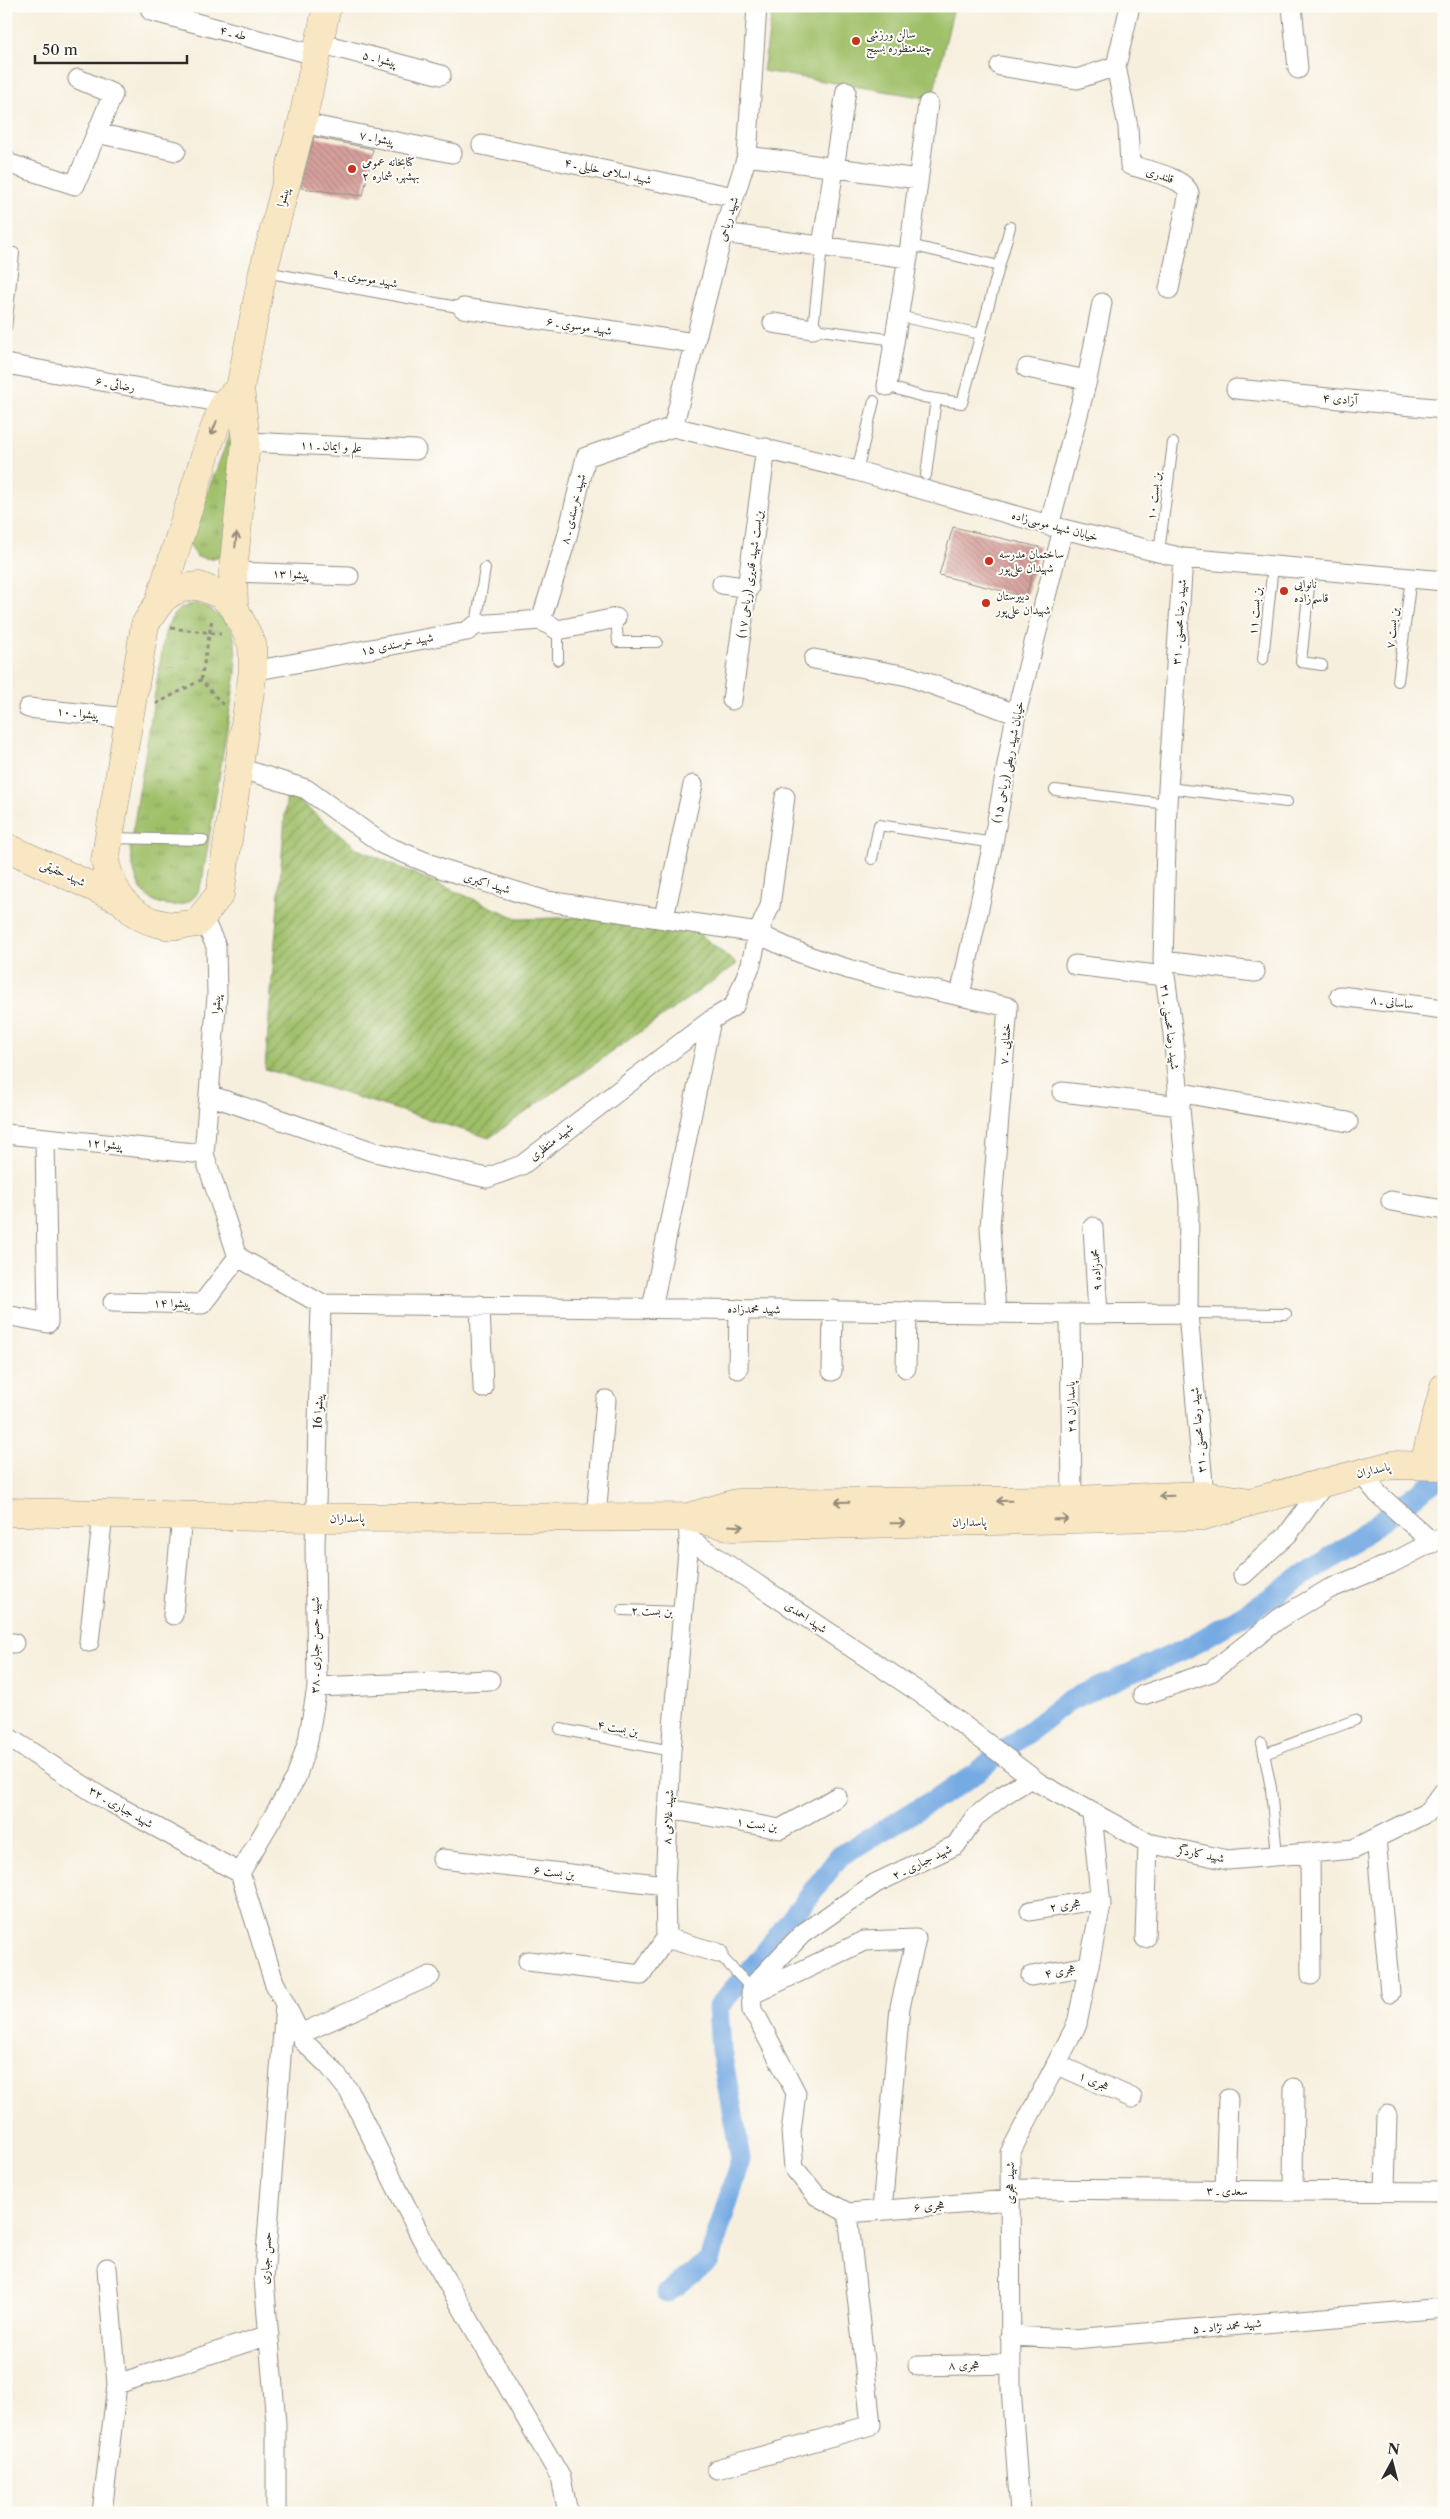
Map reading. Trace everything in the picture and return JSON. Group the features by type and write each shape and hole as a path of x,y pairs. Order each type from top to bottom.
{"street":[{"name":"پیشوا","path":"232,396 302,123 327,6"},
{"name":"شهید ریاحی","path":"673,427 723,233 747,156 757,6"},
{"name":"قلندری","path":"1130,6 1116,66 1128,127 1130,165 1179,181 1187,188 1189,193 1169,289"},
{"path":"1292,6 1298,69"},
{"name":"طه ـ ۴","path":"151,11 317,49"},
{"name":"پیشوا ـ ۵","path":"317,49 441,75"},
{"path":"1000,66 1077,79 1116,66"},
{"path":"6,160 7,163 49,175 75,185 112,94 78,80"},
{"path":"822,246 846,91"},
{"path":"887,386 909,252 928,104"},
{"name":"پیشوا ـ ۷","path":"302,123 452,153"},
{"path":"96,133 176,152"},
{"name":"شهید اسلامی خلیلی ـ ۴","path":"482,145 734,197"},
{"path":"747,156 918,179"},
{"path":"723,233 822,246 909,252"},
{"name":"خیابان شهید ربطی (ریاحی ۱۵)","path":"960,995 993,843 1016,714 1102,303"},
{"name":"شهید موسوی ـ ۶","path":"463,308 694,343"},
{"path":"773,323 813,329"},
{"name":"رضائی ـ ۶","path":"6,364 232,396"},
{"path":"1027,368 1087,380"},
{"name":"آزادی ۴","path":"1236,389 1444,409"},
{"path":"224,600 233,572 246,442 232,396"},
{"path":"160,599 184,587 199,586 224,600 252,644 253,671 220,894 197,923 167,925 144,919 119,899 110,883 105,861 145,625 160,599 208,446 232,396"},
{"name":"خیابان شهید موسی‌زاده","path":"673,427 858,471 1056,528 1183,558 1444,581"},
{"name":"شهید خرسندی ـ ۸","path":"541,620 566,537 586,457 673,427"},
{"name":"علم و ایمان ـ ۱۱","path":"246,442 416,450"},
{"name":"بن‌بست شهید قدیری (ریاحی ۱۷)","path":"732,700 749,588 766,448"},
{"name":"شهید رضا محسنی ـ ۳۱","path":"1183,558 1168,796 1164,968 1173,1034 1189,1204 1188,1313 1204,1495"},
{"name":"پیشوا ۱۳","path":"233,572 349,576"},
{"path":"722,584 749,588"},
{"path":"541,620 558,630 616,618"},
{"name":"شهید خرسندی ۱۵","path":"253,671 467,631 476,625 541,620"},
{"path":"814,659 908,676 1016,714"},
{"name":"پیشوا ـ ۱۰","path":"28,708 128,718"},
{"name":"شهید اکبری","path":"239,768 306,789 384,844 443,869 547,901 664,917 758,933"},
{"path":"664,917 693,785"},
{"name":"شهید منتظری","path":"209,1095 371,1151 487,1178 522,1165 711,1020 734,1006 751,964 758,933 770,906 785,797"},
{"name":"شهید حقیقی","path":"6,847 119,899"},
{"name":"پیشوا","path":"202,916 216,946 218,996 204,1154"},
{"name":"خشایی ـ ۷","path":"758,933 783,947 884,979 1008,1007 990,1227 996,1312"},
{"path":"1075,965 1255,972"},
{"name":"ساسانی ـ ۸","path":"1340,996 1444,1009"},
{"path":"652,1308 711,1020"},
{"path":"1062,1092 1179,1099 1348,1122"},
{"name":"پیشوا ۱۲","path":"6,1134 204,1154"},
{"path":"6,1315 48,1323 45,1138"},
{"path":"204,1154 238,1257 321,1304"},
{"path":"1391,1200 1444,1210"},
{"name":"محمدزاده ۹","path":"1094,1227 1098,1314"},
{"name":"پیشوا ۱۴","path":"113,1302 202,1304 238,1257"},
{"name":"شهید محمدزاده","path":"321,1304 1070,1314 1188,1313"},
{"name":"پیشوا 16","path":"315,1518 321,1304"},
{"path":"480,1305 483,1388"},
{"path":"738,1369 739,1309"},
{"path":"832,1371 833,1310"},
{"path":"906,1368 907,1311"},
{"name":"پاسداران ۲۹","path":"1070,1314 1072,1500"},
{"path":"1435,1465 1444,1387"},
{"path":"596,1518 606,1400"},
{"name":"پاسداران","path":"6,1512 315,1518 596,1518 688,1528 1204,1516 1360,1472 1392,1465 1435,1465"},
{"path":"1360,1472 1378,1494 1413,1524 1438,1539"},
{"path":"1243,1575 1288,1534 1325,1483"},
{"name":"پاسداران","path":"688,1528 737,1503 1072,1500 1204,1495 1250,1502"},
{"path":"89,1642 103,1514"},
{"path":"173,1615 182,1516"},
{"name":"شهید حسن جباری ـ ۳۸","path":"240,1873 296,1778 308,1740 317,1687 315,1518"},
{"name":"۸ شهید غلامی","path":"666,1938 665,1885 671,1751 688,1528"},
{"name":"شهید احمدی","path":"688,1528 940,1708 1026,1773"},
{"path":"1143,1695 1211,1672 1280,1618 1329,1589 1438,1539"},
{"path":"317,1687 490,1680"},
{"name":"شهید جباری ـ ۳۲","path":"6,1736 101,1797 240,1873"},
{"name":"شهید کاردگر","path":"1026,1773 1092,1813 1148,1843 1228,1860 1354,1849 1428,1812 1444,1791"},
{"name":"شهید جباری ـ ۲","path":"751,1991 802,1934 876,1884 956,1845 975,1817 1002,1796 1026,1773"},
{"name":"بن بست ۱","path":"669,1809 780,1829 837,1797"},
{"name":"شهید هجری","path":"1020,2513 1010,2364 1010,2153 1077,2024 1100,1899 1092,1813"},
{"path":"1376,1838 1390,1993"},
{"path":"1145,1938 1148,1843"},
{"path":"1310,1853 1310,1975"},
{"name":"بن بست ۶","path":"442,1859 665,1885"},
{"path":"240,1873 274,1982 304,2042 329,2066 349,2091 422,2239 561,2478 568,2513"},
{"name":"هجری ۲","path":"1030,1911 1100,1899"},
{"path":"528,1961 641,1975 666,1938 718,1952"},
{"path":"717,2468 871,2425 848,2213 817,2196 794,2168 790,2132 796,2094 758,2019 752,2011 751,1991 864,1941 916,1939 900,2006 882,2210"},
{"name":"هجری ۴","path":"1030,1976 1089,1966"},
{"path":"300,2034 430,1976"},
{"name":"حسن جباری","path":"276,2513 276,2422 264,2279 285,2004"},
{"name":"هجری ۱","path":"1056,2064 1132,2098"},
{"path":"1293,2191 1294,2088"},
{"path":"1224,2191 1228,2099"},
{"path":"1385,2192 1387,2115"},
{"name":"سعدی ـ ۳","path":"1010,2195 1224,2191 1444,2192"},
{"name":"هجری ۶","path":"848,2213 1010,2195"},
{"path":"102,2513 117,2384 107,2268"},
{"name":"شهید محمد نژاد ـ ۵","path":"1010,2336 1073,2340 1444,2308"},
{"path":"117,2384 268,2334"},
{"name":"هجری ۸","path":"918,2366 1010,2364"}],"lane":[{"path":"887,386 936,400 962,403 1010,226"},
{"path":"822,246 813,329 895,340"},
{"path":"909,252 999,266"},
{"path":"6,328 14,253"},
{"name":"شهید موسوی ـ ۹","path":"263,272 463,308"},
{"path":"898,316 980,334"},
{"path":"926,475 936,400"},
{"path":"858,471 874,401"},
{"name":"بن بست ۱۰","path":"1159,552 1173,443"},
{"name":"بن بست ۱۱","path":"1263,659 1273,565"},
{"path":"476,625 485,568"},
{"path":"1311,568 1301,662 1322,665"},
{"name":"بن بست ۷","path":"1398,681 1410,577"},
{"path":"616,618 618,642 657,642"},
{"path":"558,630 558,660"},
{"path":"1055,790 1287,802"},
{"path":"872,859 879,825 993,843"},
{"path":"109,838 203,840"},
{"path":"1188,1313 1286,1314"},
{"name":"بن بست ۲","path":"622,1610 681,1612"},
{"path":"1264,1754 1355,1720"},
{"name":"بن بست ۴","path":"560,1729 671,1751"},
{"path":"1262,1743 1271,1788 1277,1856"},
{"path":"718,1952 751,1991"}],"path":[{"path":"202,680 210,633 224,600"},
{"path":"145,625 250,639"},
{"path":"128,718 202,680"},
{"path":"202,680 245,729"}],"green space":[{"name":"سالن ورزشی چندمنظوره بسیج","path":"773,6 924,6 953,11 932,99 763,71"},
{"path":"235,421 227,553 212,559 197,557 188,542"},
{"path":"197,603 220,616 231,629 234,637 236,673 203,876 196,895 191,900 179,905 172,905 158,903 143,891 135,874 130,848 165,632 176,612"},
{"path":"287,791 358,849 519,919 676,915 737,964 489,1138 265,1069"}],"building":[{"path":"314,137 373,149 363,196 301,188"},
{"name":"ساختمان مدرسه شهیدان علی‌پور","path":"953,527 1039,547 1026,597 939,575"}],"waterway":[{"path":"667,2293 709,2261 741,2159 721,2050 718,2007 759,1960 840,1856 965,1781 1068,1701 1185,1649 1252,1610 1349,1545 1444,1474"}],"place":[{"name":"سالن ورزشی چندمنظوره بسیج","path":"856,41"},
{"name":"کتابخانه عمومی بهشهر, شماره ۲","path":"352,169"},
{"name":"ساختمان مدرسه شهیدان علی‌پور","path":"989,561"},
{"name":"نانوایی قاسم‌زاده","path":"1284,591"},
{"name":"دبیرستان شهیدان علی‌پور","path":"986,603"}]}
